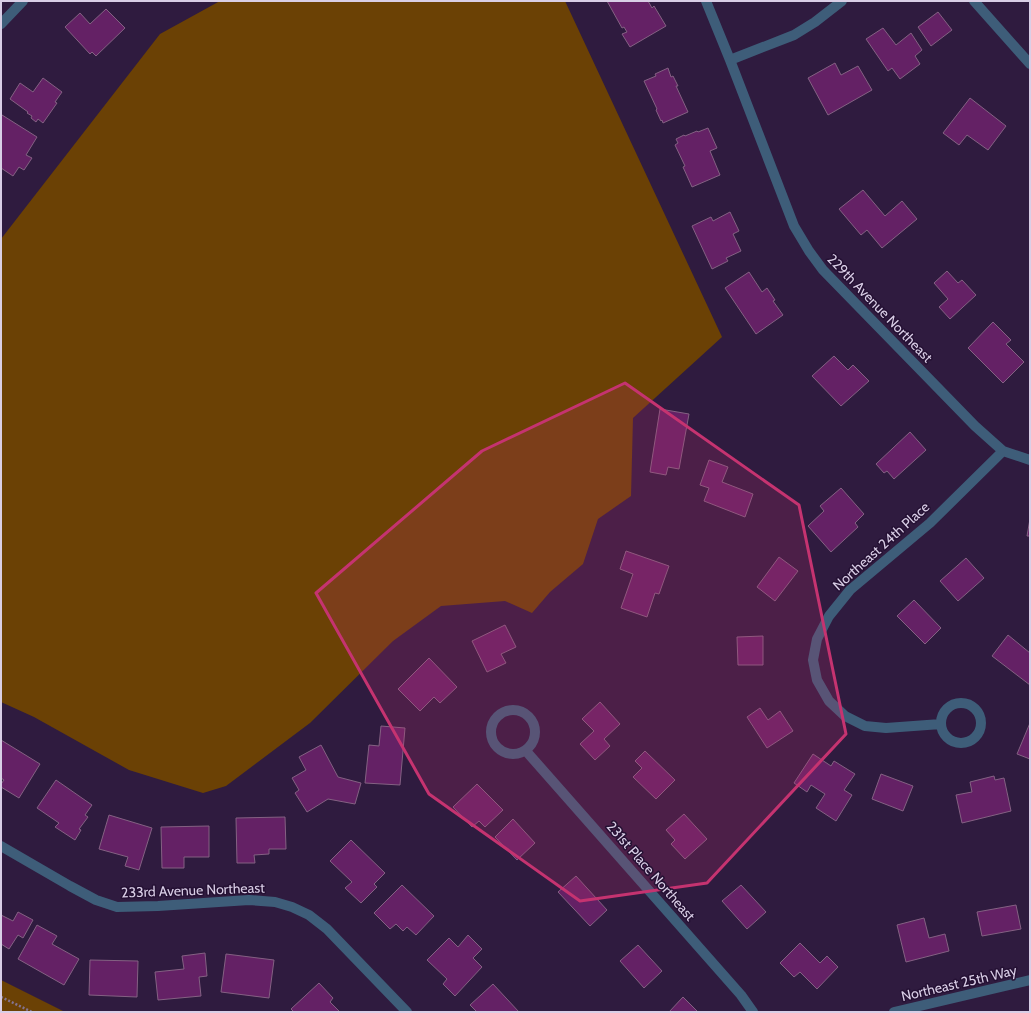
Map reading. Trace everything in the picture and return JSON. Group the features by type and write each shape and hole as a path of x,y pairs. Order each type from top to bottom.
{"street":[{"path":"1,24 23,1"},
{"name":"229th Avenue Northeast","path":"706,1 794,226 809,251 823,270 975,426 1003,451 1030,460"},
{"path":"730,60 794,35 815,22 842,1"},
{"path":"974,1 1030,64"},
{"name":"Northeast 24th Place","path":"941,724 886,728 864,726 845,716 829,701 817,680 813,660 817,639 829,616 850,590 930,523 1003,451"},
{"path":"960,702 968,703 975,707 980,714 982,721 981,730 977,736 971,742 963,744 955,743 948,739 943,732 941,724 942,716 946,709 960,702"},
{"path":"515,710 522,712 529,717 536,731 532,745 526,751 511,755 504,753 497,748 493,742 491,734 492,726 500,714 515,710"},
{"name":"231st Place Northeast","path":"526,751 741,995 753,1012"},
{"name":"233rd Avenue Northeast","path":"1,846 96,900 117,907 249,900 275,902 292,907 309,916 327,929 407,1012"},
{"name":"Northeast 25th Way","path":"894,1012 1030,980"}],"path":[{"path":"1,997 32,1012"}],"highlighted area":[{"path":"625,383 799,505 846,734 707,883 580,901 429,794 316,593 482,451"}],"shaded area":[{"path":"220,1 565,1 722,337 633,418 631,496 598,519 583,564 550,592 532,613 505,601 441,606 393,641 310,723 226,786 203,793 129,770 34,717 1,702 1,239 160,34"},
{"path":"1,980 65,1012 1,1011"}],"building":[{"path":"607,1 648,1 652,8 654,6 666,26 630,47 622,34 627,32 624,27 622,28"},
{"path":"106,9 125,28 96,56 92,52 90,54 65,27 80,13 90,24"},
{"path":"938,12 952,30 931,46 918,27"},
{"path":"883,28 896,45 911,33 922,50 915,56 920,64 900,79 892,68 888,71 866,39"},
{"path":"835,63 841,75 858,66 872,90 828,115 808,78"},
{"path":"668,68 671,77 673,76 678,86 676,86 688,112 663,123 644,81 656,76 655,74"},
{"path":"43,78 62,92 55,102 57,103 43,123 38,119 36,122 31,118 32,116 27,113 28,112 10,99 20,83 33,92"},
{"path":"970,98 1006,126 988,150 967,135 959,145 943,133"},
{"path":"2,115 37,137 26,155 32,158 24,170 19,167 13,176 1,168"},
{"path":"708,128 717,148 710,151 720,175 692,187 683,167 685,166 675,145 678,143 676,139"},
{"path":"863,190 885,216 902,201 917,219 882,248 867,230 861,235 839,209"},
{"path":"730,212 739,231 733,234 741,251 726,258 728,261 712,269 692,226 711,217 713,221"},
{"path":"947,271 958,283 962,280 976,295 950,319 939,307 948,299 934,283"},
{"path":"749,272 762,292 767,288 775,300 773,301 783,315 756,334 725,288"},
{"path":"993,322 1011,340 1006,344 1024,362 1003,383 968,348"},
{"path":"834,356 848,370 853,365 869,381 841,406 812,376"},
{"path":"660,409 689,414 679,469 668,467 666,475 650,472"},
{"path":"910,432 926,450 894,479 887,471 884,473 876,464"},
{"path":"709,460 728,467 722,482 753,494 745,517 704,501 709,488 700,485"},
{"path":"841,488 864,514 855,523 858,527 831,552 808,526 824,511 820,506"},
{"path":"1030,519 1030,536 1027,536"},
{"path":"626,551 669,566 659,594 655,593 647,617 621,608 633,574 620,569"},
{"path":"779,557 798,571 775,601 757,587"},
{"path":"966,558 984,578 958,601 940,581"},
{"path":"914,600 941,628 925,644 897,616"},
{"path":"505,625 516,647 501,654 506,663 487,672 472,641"},
{"path":"1008,635 1030,653 1030,685 992,656"},
{"path":"763,636 763,665 738,665 737,637"},
{"path":"429,658 457,687 440,703 434,697 420,711 398,689"},
{"path":"600,702 620,724 604,739 610,746 595,760 580,744 594,731 582,719"},
{"path":"760,708 768,720 780,711 793,731 767,748 747,717"},
{"path":"1030,723 1030,759 1017,754"},
{"path":"381,726 405,728 400,785 365,783 369,745 379,746"},
{"path":"1,740 40,764 19,798 1,787 4,780 1,778"},
{"path":"321,745 338,777 361,783 355,804 328,799 307,812 295,793 299,790 292,778 306,770 299,757"},
{"path":"645,751 675,780 656,799 633,777 642,768 635,761"},
{"path":"813,754 831,766 834,761 855,774 844,790 852,795 836,821 816,808 825,794 811,785 807,792 794,783"},
{"path":"881,774 913,786 903,811 872,799"},
{"path":"994,776 995,780 1004,778 1011,811 962,823 956,795 972,792 970,782"},
{"path":"56,780 92,805 85,815 88,817 79,829 81,830 75,840 55,827 59,823 37,808"},
{"path":"477,784 503,810 485,827 479,821 472,827 453,807"},
{"path":"684,814 707,839 685,859 671,844 675,840 666,830"},
{"path":"109,815 152,828 139,870 125,866 128,857 99,849"},
{"path":"285,817 286,849 269,849 269,854 254,855 255,863 237,863 236,818"},
{"path":"513,819 535,843 517,860 495,837"},
{"path":"209,826 209,857 184,857 184,868 162,868 161,827"},
{"path":"351,840 385,873 374,884 377,887 361,903 345,888 352,882 330,861"},
{"path":"576,876 607,910 590,926 558,892"},
{"path":"402,885 434,916 416,935 407,927 403,931 396,924 390,929 374,913"},
{"path":"741,885 766,912 747,929 722,901"},
{"path":"1016,905 1021,929 982,936 977,912"},
{"path":"18,912 33,920 23,938 18,935 9,949 1,944 1,915 13,921"},
{"path":"924,918 929,938 945,934 949,951 906,962 897,925"},
{"path":"37,925 57,936 52,944 79,959 64,985 18,959"},
{"path":"468,935 482,949 473,958 482,967 455,996 443,984 447,979 427,960 449,938 458,947"},
{"path":"800,943 820,963 827,956 838,967 817,989 800,972 794,977 780,963"},
{"path":"638,945 662,971 644,988 620,961"},
{"path":"205,953 207,976 199,977 201,996 158,1000 155,972 184,969 182,956"},
{"path":"226,954 274,960 269,998 221,992"},
{"path":"90,960 138,961 137,997 89,995"},
{"path":"319,983 333,998 330,1002 339,1011 294,1012 291,1009"},
{"path":"493,984 519,1012 477,1012 470,1005"},
{"path":"683,997 698,1012 669,1012"}]}
